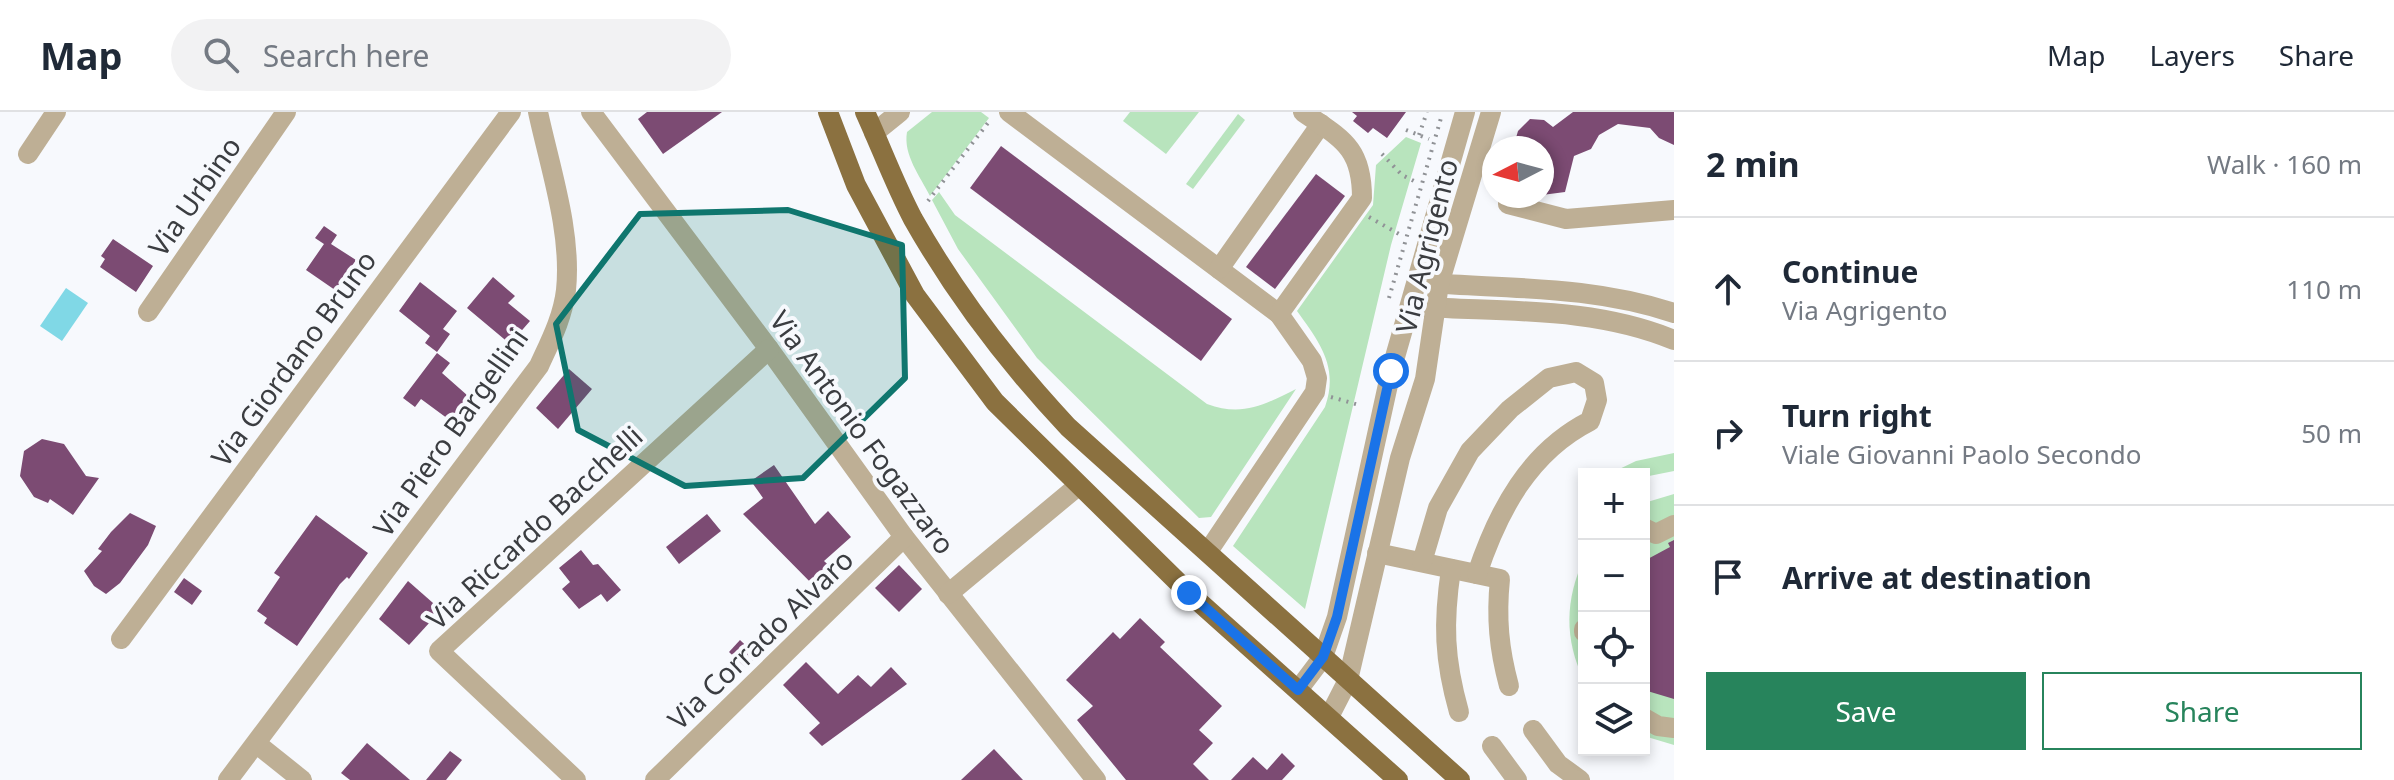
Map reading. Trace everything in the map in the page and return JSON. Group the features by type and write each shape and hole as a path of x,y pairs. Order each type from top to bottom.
{"main road":[{"path":"828,112 856,185 915,295 995,402 1078,486 1398,780"},
{"path":"865,112 912,216 944,270 1021,377 1068,427 1209,550 1460,780"}],"street":[{"path":"28,154 56,112"},
{"name":"Via Urbino","path":"148,312 286,112"},
{"name":"Via Giordano Bruno","path":"121,639 511,112"},
{"name":"Via Piero Bargellini","path":"228,780 539,366 555,332 566,290 564,237 538,112"},
{"name":"Via Antonio Fogazzaro","path":"591,112 769,349 904,537 1096,780"},
{"path":"874,133 900,112"},
{"path":"1279,314 1362,198 1362,175 1354,149 1303,112"},
{"name":"Via Agrigento","path":"1298,690 1323,657 1337,617 1391,371 1412,306 1440,189 1465,112"},
{"name":"Via Agrigento","path":"1329,717 1348,680 1400,458 1425,379 1439,284 1491,112"},
{"path":"1001,114 1279,314 1312,361 1317,378 1315,392 1209,550"},
{"path":"1219,269 1321,124"},
{"path":"1523,208 1566,219 1674,210"},
{"path":"1418,282 1575,290 1631,298 1674,313"},
{"path":"1412,306 1589,316 1622,321 1674,340"},
{"name":"Via Riccardo Bacchelli","path":"576,780 439,651 769,349"},
{"path":"1422,562 1438,508 1470,451 1510,409 1549,378 1576,372 1594,383 1597,400 1590,421 1571,431 1514,489 1492,529 1477,574"},
{"path":"948,594 1078,486"},
{"path":"1650,531 1656,534 1674,525"},
{"name":"Via Corrado Alvaro","path":"655,780 904,537"},
{"path":"1377,553 1500,579 1498,647 1509,686"},
{"path":"1451,569 1444,613 1446,666 1459,712"},
{"path":"1650,721 1674,728"},
{"path":"1533,730 1558,764 1580,780"},
{"path":"257,744 302,780"},
{"path":"1492,746 1517,780"}],"path":[{"path":"1419,135 1427,112"},
{"path":"928,201 1001,114"},
{"path":"1406,130 1429,139"},
{"path":"1382,154 1402,175 1414,181"},
{"path":"1364,214 1399,234"},
{"path":"1325,396 1359,405"}],"highlighted area":[{"path":"788,210 902,245 905,378 803,478 685,486 578,430 556,324 640,214"}],"green space":[{"path":"932,112 981,112 989,118 930,196 913,165 906,141 907,132"},
{"path":"1130,112 1199,112 1166,154 1123,121"},
{"path":"1238,114 1245,120 1193,189 1186,184"},
{"path":"1406,137 1421,143 1391,245 1305,609 1233,546 1325,407 1329,393 1325,356 1297,311 1373,205 1376,165"},
{"path":"939,192 955,215 1207,404 1242,409 1263,404 1296,389 1211,517 1199,518 1037,358 958,249 932,200"},
{"path":"1674,453 1674,471 1650,476 1650,468 1621,468 1636,461"},
{"path":"1674,494 1674,745 1650,738 1650,501"},
{"path":"1578,574 1578,667 1569,620"}],"water":[{"path":"66,288 88,303 62,341 40,326"}],"building":[{"path":"647,112 722,112 663,154 638,119"},
{"path":"1352,112 1406,112 1387,138 1373,128 1368,133 1353,121 1357,116"},
{"path":"1573,112 1674,112 1674,145 1659,138 1650,128 1618,124 1599,135 1591,149 1574,156 1565,192 1554,193 1554,136 1517,136 1530,119 1544,120 1553,127"},
{"path":"1001,146 1232,319 1201,361 970,188"},
{"path":"1316,174 1345,196 1275,289 1246,267"},
{"path":"324,226 337,235 331,244 356,260 335,290 306,270 324,244 315,238"},
{"path":"113,239 153,266 136,292 100,267 105,259 101,256"},
{"path":"493,277 515,296 508,303 530,321 510,344 467,308"},
{"path":"420,282 457,311 443,329 450,334 437,352 425,343 430,336 399,311"},
{"path":"437,353 450,363 442,373 476,403 459,427 421,399 415,407 403,398"},
{"path":"569,369 592,389 558,429 536,408"},
{"path":"42,439 64,444 86,476 99,478 73,515 50,499 48,503 34,497 20,476 24,451"},
{"path":"774,465 815,524 828,511 851,537 824,561 840,576 822,594 743,514 763,498 751,481"},
{"path":"130,513 156,526 148,545 120,583 106,594 94,586 84,571 102,551 98,549 111,532"},
{"path":"707,514 721,531 679,564 666,547"},
{"path":"316,515 368,553 349,579 347,577 340,584 297,646 264,623 267,618 257,611 280,577 274,573"},
{"path":"1674,540 1674,699 1650,692 1650,558 1670,547 1668,543"},
{"path":"581,550 621,590 607,602 601,594 579,609 562,589 570,582 559,568"},
{"path":"899,565 922,589 899,612 875,588"},
{"path":"184,578 202,591 192,605 174,592"},
{"path":"408,581 441,610 409,645 379,619"},
{"path":"1140,618 1165,642 1160,647 1222,706 1199,730 1213,743 1193,764 1209,780 1126,780 1077,720 1093,706 1066,680 1113,632 1120,639"},
{"path":"740,640 757,656 746,668 729,652"},
{"path":"806,662 838,694 858,675 871,687 891,667 907,684 822,746 809,733 820,723 783,685"},
{"path":"367,743 410,780 350,780 341,773"},
{"path":"994,749 1023,780 961,780"},
{"path":"450,751 462,760 446,780 426,780"},
{"path":"1282,753 1295,766 1282,780 1231,780 1253,757 1267,770"}],"route":[{"path":"1189,593 1298,690 1323,657 1337,617 1391,371"}]}
